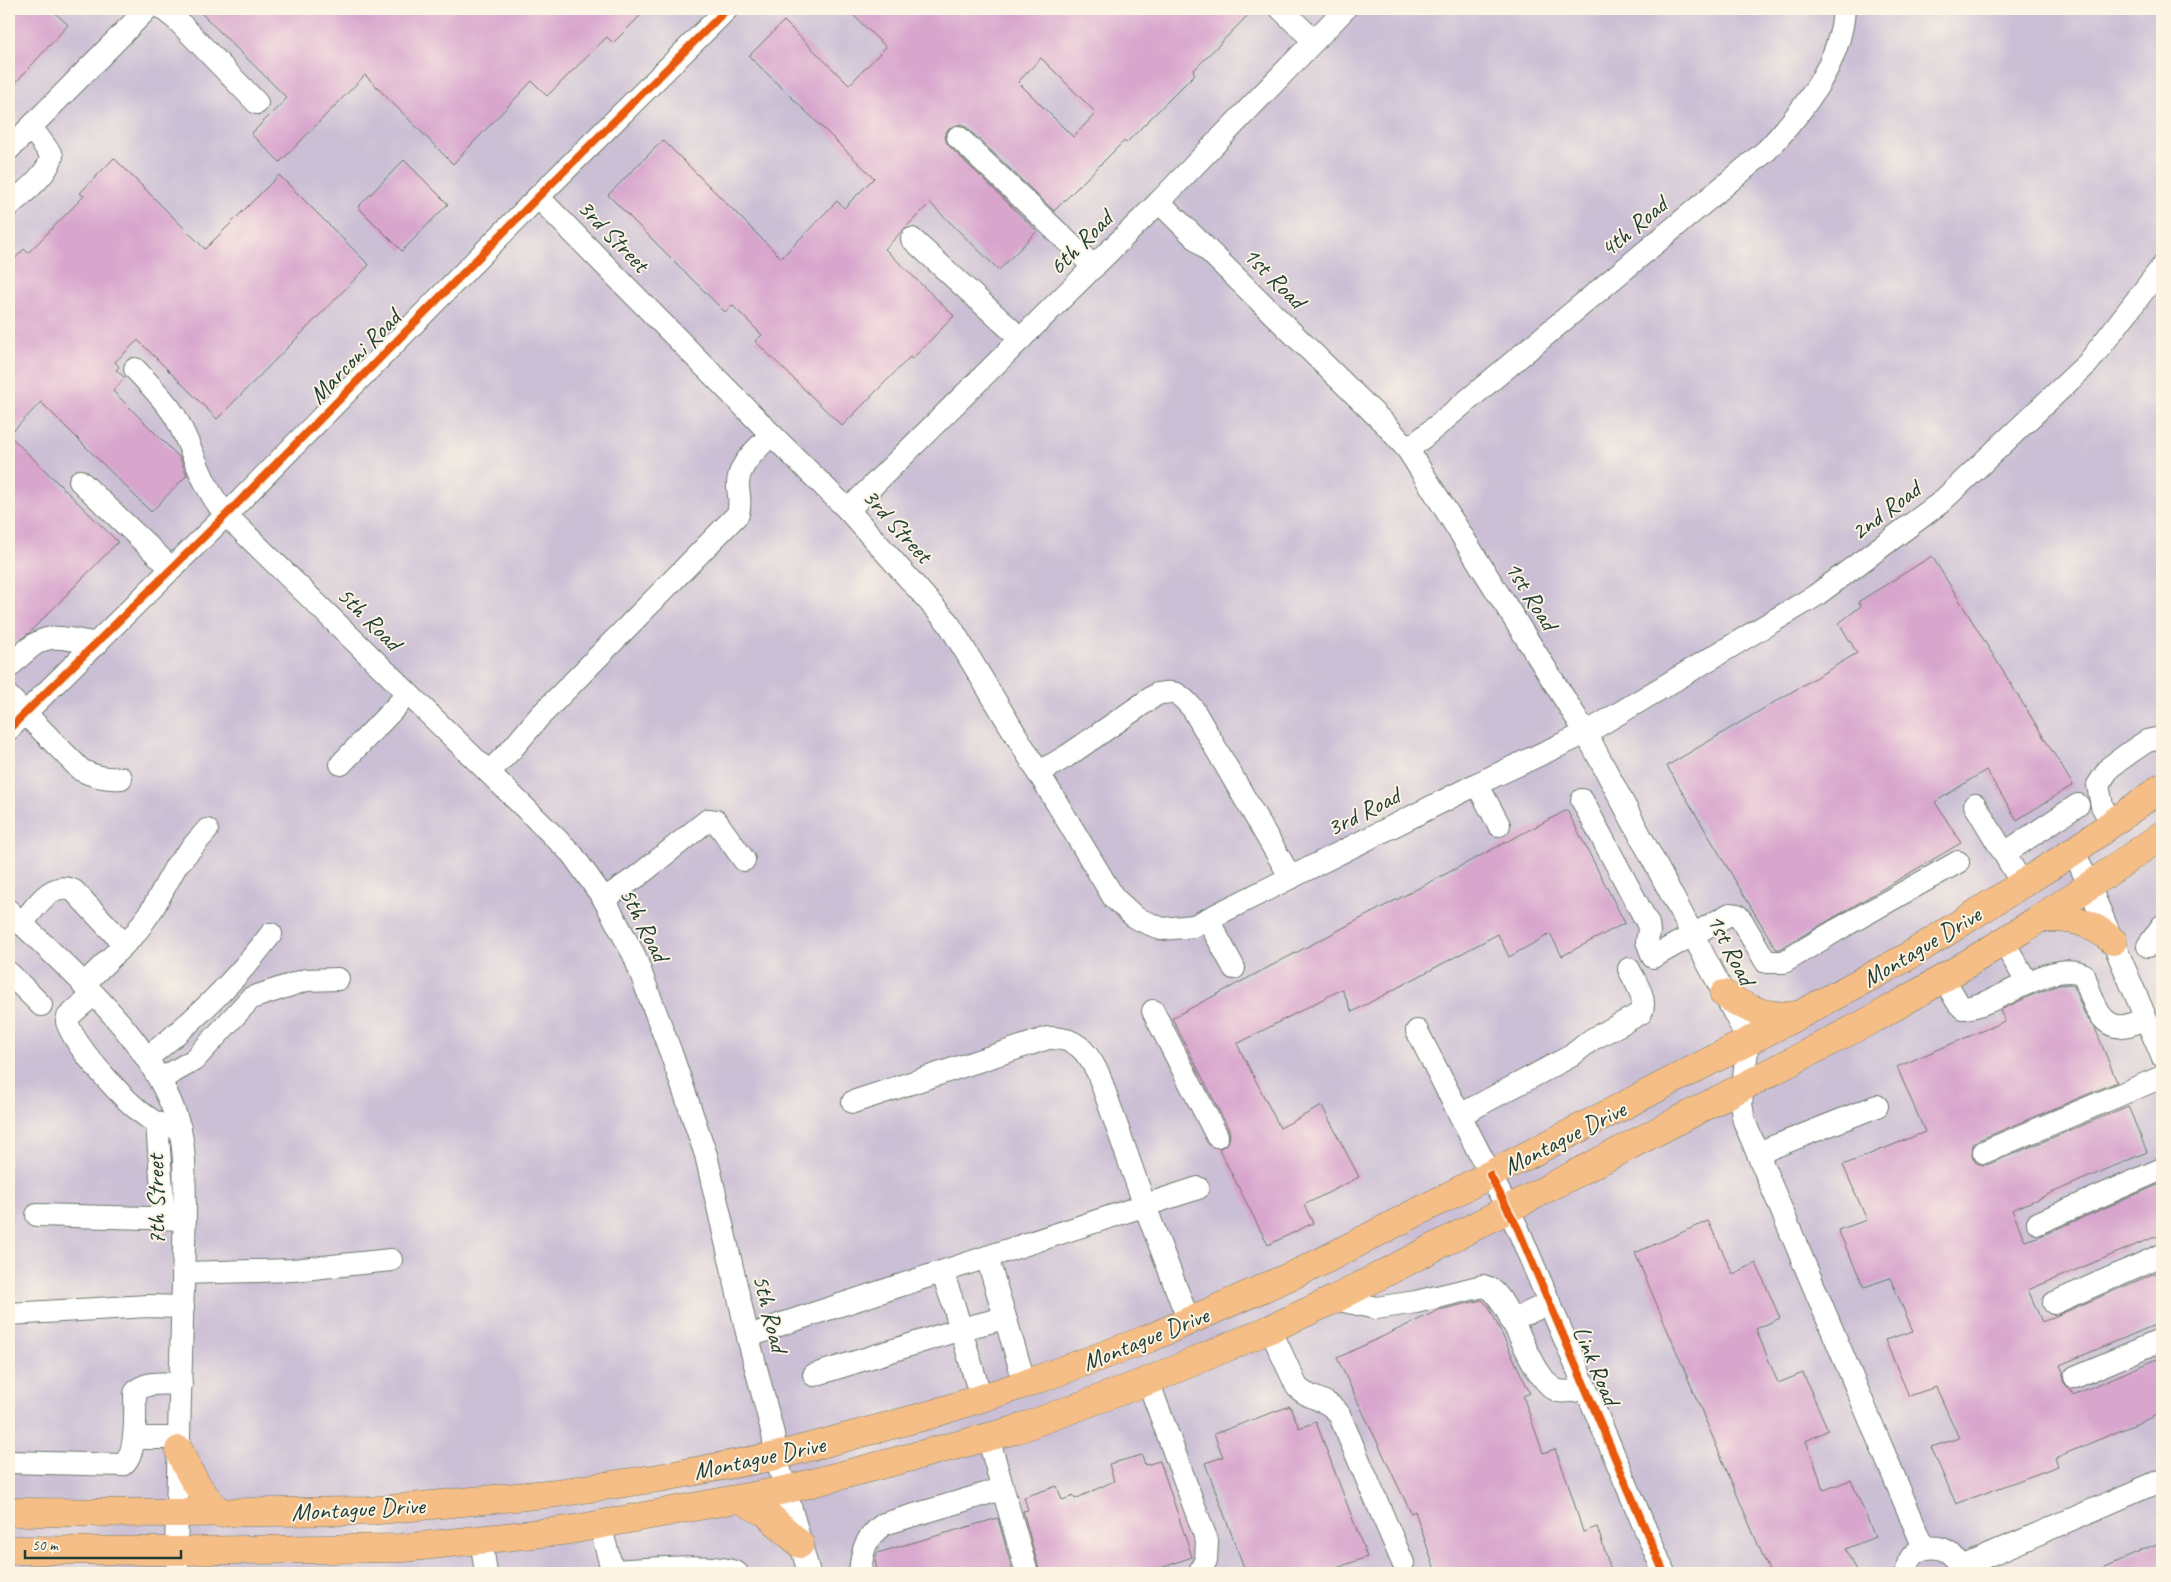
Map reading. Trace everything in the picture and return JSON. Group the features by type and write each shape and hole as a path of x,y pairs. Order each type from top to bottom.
{"main road":[{"name":"Montague Drive","path":"9,1512 370,1511 556,1493 659,1478 776,1456 929,1415 1025,1384 1189,1322 1311,1267 1908,958 2074,851 2162,787"},
{"name":"Montague Drive","path":"9,1550 177,1562 403,1548 570,1530 785,1490 1015,1430 1148,1381 1270,1330 1335,1299 1875,1018 2004,943 2162,835"},
{"path":"2042,918 2081,921 2099,929 2113,941"},
{"path":"1724,994 1742,1006 1760,1014 1780,1017 1799,1015"},
{"path":"179,1444 189,1474 203,1495 220,1512"},
{"path":"740,1499 766,1513 800,1544"}],"street":[{"path":"9,149 147,9"},
{"path":"163,9 178,21 257,103"},
{"name":"Marconi Road","path":"9,729 226,515 538,197 727,9"},
{"path":"1281,9 1314,41"},
{"name":"6th Road","path":"848,510 1159,202 1345,9"},
{"name":"4th Road","path":"1408,450 1766,150 1791,124 1817,86 1836,49 1844,9"},
{"path":"9,206 44,172 52,156 31,127"},
{"path":"958,136 1094,267"},
{"name":"3rd Street","path":"538,197 848,510 949,624 1114,898 1136,918 1162,929"},
{"name":"1st Road","path":"1159,202 1387,426 1408,450 1586,733 1694,935 1748,1041"},
{"path":"912,240 1021,338"},
{"name":"2nd Road","path":"1586,733 1815,596 1940,503 2088,363 2162,266"},
{"name":"5th Road","path":"135,368 174,415 187,440 205,484 214,500 226,515 572,854 604,899 634,955 671,1052 706,1155 748,1337 773,1434 776,1456 809,1573"},
{"path":"489,772 512,749 539,717 738,514 740,506 738,488 741,469 771,434"},
{"path":"80,482 172,569"},
{"path":"9,667 31,645 50,637 97,644"},
{"path":"1038,773 1157,694 1169,691 1182,696 1193,708 1291,878"},
{"path":"342,764 408,694"},
{"path":"9,697 81,770 93,776 106,779 121,778"},
{"name":"3rd Road","path":"1162,929 1194,926 1208,920 1477,784 1586,733"},
{"path":"2112,824 2102,806 2098,785 2110,767 2132,751 2148,741 2156,739 2162,741"},
{"path":"1477,784 1499,825"},
{"path":"1582,800 1648,924 1647,941 1653,957 1730,914 1738,915 1766,962 1778,964 1958,862"},
{"path":"1975,805 2023,885"},
{"path":"2005,853 2078,805"},
{"path":"604,899 638,876 708,820 716,821 744,860"},
{"path":"180,1128 158,1123 141,1113 126,1100 77,1044 67,1022 68,1017 88,990 153,908 176,866 207,830"},
{"path":"2074,851 2162,1056"},
{"path":"15,917 53,889 68,888 74,891 124,944"},
{"name":"7th Street","path":"15,917 116,1019 147,1058 161,1079 180,1128 183,1151 174,1218 184,1272 177,1562"},
{"path":"1208,920 1234,968"},
{"path":"2148,946 2162,926"},
{"path":"147,1058 176,1035 232,980 271,934"},
{"path":"2004,943 2027,982"},
{"path":"1460,1115 1571,1056 1599,1035 1641,1013 1644,1006 1643,999 1629,969"},
{"path":"1944,979 1963,1008 1980,1006 2027,982 2070,970 2078,971 2084,975 2102,1019 2112,1026 2125,1026 2146,1018"},
{"path":"9,973 41,1005"},
{"path":"161,1079 194,1060 251,998 306,980 338,979"},
{"path":"1153,1011 1216,1136"},
{"name":"Link Road","path":"1417,1031 1509,1208 1664,1573"},
{"path":"853,1102 1048,1038 1061,1038 1074,1043 1088,1054 1098,1073 1145,1206 1189,1322"},
{"path":"1748,1041 1740,1104 1744,1121 1924,1548"},
{"path":"1984,1152 2162,1077"},
{"path":"1758,1154 1877,1106"},
{"path":"38,1215 174,1218 158,1123"},
{"path":"2038,1223 2162,1169"},
{"path":"748,1337 779,1325 1198,1188"},
{"path":"2054,1303 2162,1255"},
{"path":"987,1257 1025,1384"},
{"path":"184,1272 294,1270 390,1260"},
{"path":"942,1272 961,1329 980,1398"},
{"path":"1335,1299 1376,1308 1416,1302 1483,1286 1492,1290 1499,1298 1545,1381 1552,1389 1560,1392 1586,1389"},
{"path":"1511,1321 1550,1303"},
{"path":"9,1314 148,1306 183,1307"},
{"path":"814,1375 961,1329 1005,1318"},
{"path":"1270,1330 1297,1388 1302,1393 1327,1402 1339,1414 1403,1563"},
{"path":"2075,1378 2162,1340"},
{"path":"1148,1381 1207,1541 1206,1560 1198,1573"},
{"path":"9,1462 122,1465 130,1458 134,1438 135,1393 138,1389 150,1384 181,1384"},
{"path":"988,1437 1026,1573"},
{"path":"134,1438 179,1444"},
{"path":"1907,1573 1910,1560 1915,1553 1924,1548 1942,1548 1950,1552 1956,1559 1959,1570 2162,1480"},
{"path":"860,1573 865,1544 870,1535 884,1524 1002,1489"},
{"path":"600,1525 612,1572 705,1568 730,1570 737,1573"},
{"path":"481,1539 486,1573"}],"shaded area":[{"path":"9,9 2162,9 2162,1573 9,1573"}],"building":[{"path":"9,9 51,9 68,25 9,90"},
{"path":"197,9 647,9 613,43 607,37 547,96 532,81 453,164 365,75 280,162 251,134 287,98"},
{"path":"847,9 1254,9 1193,71 1195,74 1054,211 967,128 961,124 949,128 945,134 949,146 1037,231 999,270 930,203 903,230 885,249 954,316 912,359 910,357 842,426 755,341 762,335 732,305 725,312 608,195 663,140 781,258 837,201 844,208 874,178 749,56 784,21 849,85 886,47","holes":["1041,58 1096,113 1073,137 1018,82"]},
{"path":"114,158 205,249 279,175 369,265 217,419 138,340 115,362 119,367 116,370 125,378 113,391 180,458 187,475 151,512 41,402 9,435 9,265 24,249 28,253 84,196 80,193"},
{"path":"404,160 448,204 402,251 358,207"},
{"path":"9,435 118,542 29,633 9,649"},
{"path":"1932,556 2073,785 2017,820 1986,770 1935,802 1961,843 1780,949 1776,949 1667,766 1857,653 1839,623 1861,606 1858,602"},
{"path":"1567,810 1625,923 1562,956 1550,934 1509,957 1498,934 1352,1012 1342,989 1237,1044 1280,1128 1322,1106 1359,1177 1304,1205 1313,1223 1268,1245 1219,1149 1228,1143 1229,1130 1172,1018"},
{"path":"2070,984 2074,986 2085,1015 2095,1028 2117,1082 1979,1140 1973,1144 1972,1157 1976,1163 1989,1164 2128,1106 2147,1152 2012,1210 2025,1241 2162,1183 2162,1234 2028,1290 2042,1322 2162,1270 2162,1322 2060,1365 2063,1372 2063,1382 2073,1395 2162,1357 2162,1413 2055,1458 2058,1466 1956,1504 1931,1447 1959,1438 1936,1387 1909,1396 1885,1340 1913,1331 1890,1278 1864,1287 1838,1230 1867,1220 1843,1165 1925,1132 1897,1067 2005,1021 2000,1010 2059,985"},
{"path":"1708,1221 1733,1274 1756,1263 1780,1318 1756,1329 1778,1383 1803,1373 1828,1430 1806,1441 1824,1490 1851,1480 1875,1537 1846,1549 1857,1573 1770,1573 1635,1253"},
{"path":"1482,1300 1489,1307 1530,1393 1523,1396 1543,1453 1555,1449 1583,1532 1597,1527 1612,1573 1436,1573 1415,1511 1411,1513 1337,1358 1439,1310"},
{"path":"1290,1406 1299,1428 1316,1422 1367,1557 1323,1573 1246,1573 1205,1463 1223,1457 1214,1434"},
{"path":"1142,1455 1145,1465 1160,1461 1192,1557 1147,1573 1040,1573 1023,1511 1028,1510 1024,1497 1057,1486 1062,1500 1074,1496 1075,1499 1114,1481 1109,1464"},
{"path":"998,1518 1013,1573 878,1573 875,1561 877,1553"},
{"path":"2162,1542 2162,1573 2091,1573 2139,1551"}],"cycle path":[{"path":"9,729 226,515 538,197 727,9"},
{"path":"1490,1175 1518,1229 1664,1573"}]}
